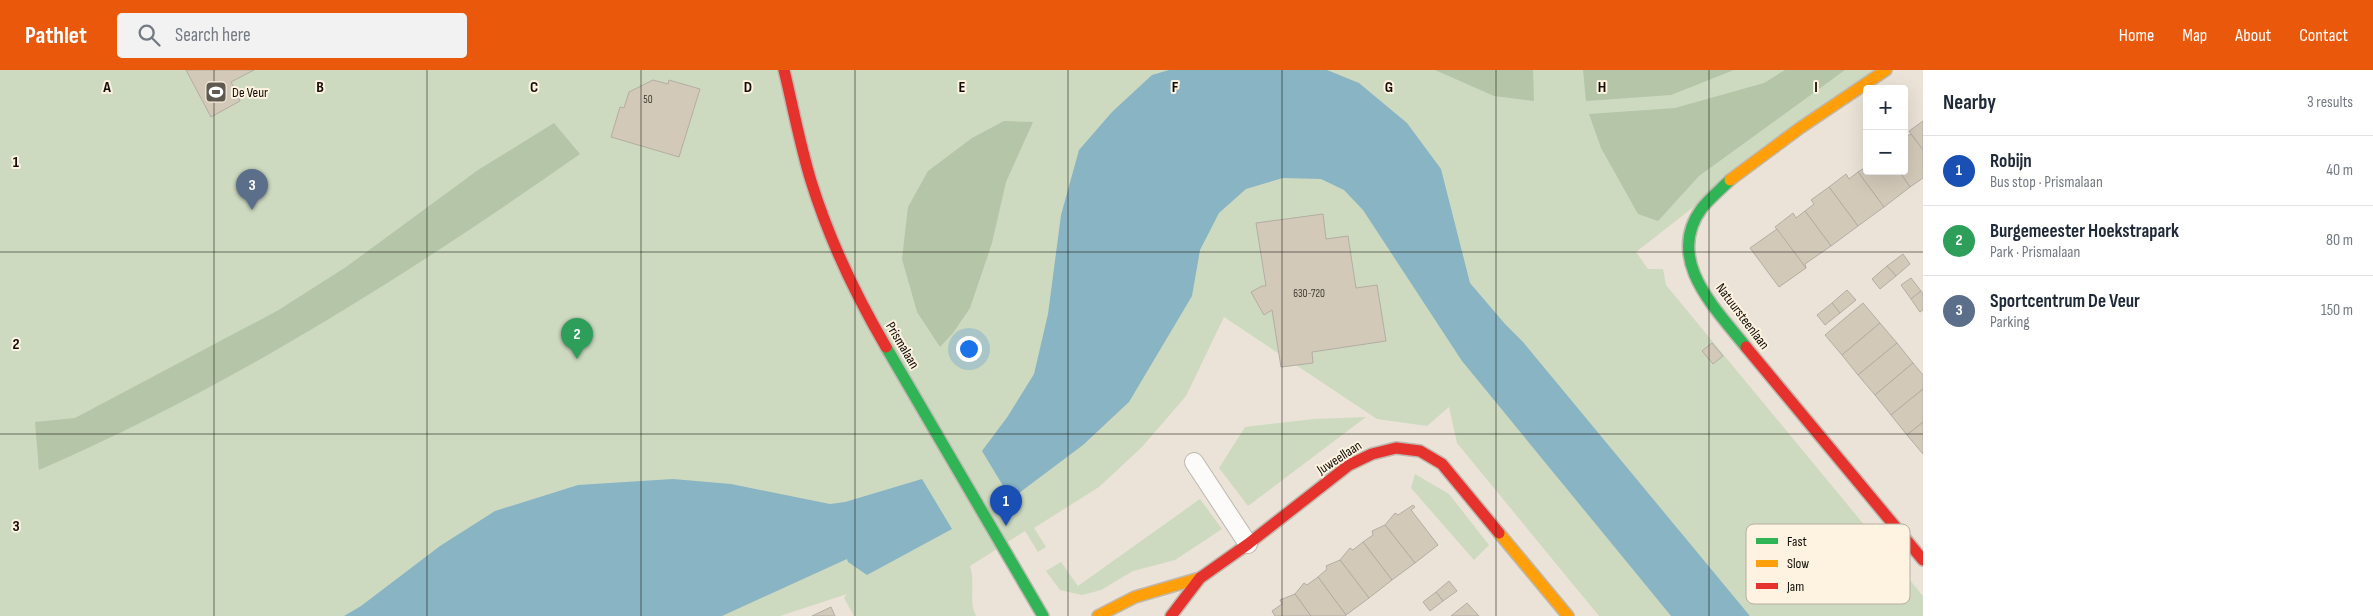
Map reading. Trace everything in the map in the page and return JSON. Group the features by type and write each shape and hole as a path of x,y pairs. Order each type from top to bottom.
{"street":[{"name":"Prismalaan","path":"784,70 811,180 834,246 862,306 1042,616"},
{"name":"Natuursteenlaan","path":"1886,70 1800,128 1729,181 1702,208 1693,226 1687,247 1692,269 1706,296 1768,375 1893,524"},
{"name":"Juweellaan","path":"1171,616 1200,578 1248,544 1349,465 1366,455 1398,447 1432,455 1442,464 1568,616"},
{"name":"Natuursteenlaan","path":"1910,544 1923,560"},
{"name":"Juweellaan","path":"1098,616 1117,603 1151,590 1200,578"}],"lane":[{"path":"1194,462 1248,544"}],"green space":[{"path":"0,70 1874,70 1791,131 1636,252 1648,269 1663,269 1666,285 1864,524 1746,524 1746,604 1910,604 1910,580 1923,596 1923,616 1750,616 1522,342 1479,381 1671,616 1599,616 1457,443 1449,407 1427,426 1377,419 1224,317 1186,396 1142,447 1099,487 1034,528 1046,547 1038,552 1025,531 970,566 972,572 973,604 976,616 854,616 844,598 847,594 780,616 0,616"},
{"path":"1435,70 1533,70 1534,101 1494,96"},
{"path":"1583,70 1734,70 1671,95 1586,101"},
{"path":"1785,70 1845,70 1699,176 1658,221 1638,214 1601,148 1589,114 1675,108 1764,83"},
{"path":"1004,121 1033,122 1006,182 992,243 970,308 953,333 940,347 917,312 902,259 908,207 928,171 972,138"},
{"path":"554,123 580,154 516,199 384,285 249,365 110,438 39,470 35,422 75,418 277,311 346,267 478,170"},
{"path":"1366,417 1248,506 1219,468 1245,427 1314,419"},
{"path":"1415,474 1449,494 1489,545 1474,560 1411,488"},
{"path":"1200,499 1222,529 1175,560 1133,571 1101,590 1082,595 1060,590 1046,571 1061,562 1078,586"}],"water":[{"path":"1169,70 1327,70 1359,83 1407,123 1441,169 1470,283 1523,342 1750,616 1671,616 1462,361 1363,210 1344,190 1321,179 1283,178 1246,189 1219,213 1200,250 1192,296 1129,402 1083,445 1011,499 982,451 1008,416 1034,374 1048,314 1061,215 1079,150 1112,112 1152,75"},
{"path":"673,479 731,484 830,504 845,502 922,479 952,529 867,575 848,562 847,559 722,616 344,616 361,606 440,546 495,511 578,485"}],"building":[{"name":"De Veur","path":"186,70 254,70 231,82 240,101 211,117"},
{"path":"653,80 668,84 669,80 700,89 679,157 611,137 620,107 624,108 629,92"},
{"path":"1923,121 1923,150 1909,131"},
{"path":"1911,134 1923,150 1923,178 1910,187 1902,175 1908,175 1908,136"},
{"path":"1863,169 1863,175 1902,175 1910,187 1884,207 1858,172"},
{"path":"1858,172 1884,207 1858,226 1829,187 1846,174 1849,179"},
{"path":"1829,187 1858,226 1831,246 1805,211 1814,204 1811,200"},
{"path":"1805,211 1831,246 1805,264 1806,268 1775,227 1793,213 1796,218"},
{"path":"1323,214 1326,239 1348,236 1356,288 1377,285 1386,341 1312,352 1313,363 1281,367 1272,310 1264,315 1251,292 1266,286 1256,223"},
{"path":"1777,229 1806,268 1779,287 1750,248"},
{"path":"1903,254 1910,264 1896,276 1887,266"},
{"path":"1887,266 1896,276 1880,289 1872,279"},
{"path":"1911,278 1921,291 1911,299 1901,285"},
{"path":"1847,290 1856,300 1840,313 1832,303"},
{"path":"1921,291 1923,294 1923,310 1920,312 1911,299"},
{"path":"1832,303 1840,313 1825,325 1817,315"},
{"path":"1863,303 1880,323 1842,355 1825,335"},
{"path":"1880,323 1897,343 1858,375 1842,355"},
{"path":"1712,343 1723,356 1713,364 1702,351"},
{"path":"1897,343 1913,363 1875,395 1858,375"},
{"path":"1913,363 1923,375 1923,389 1891,415 1875,395"},
{"path":"1923,389 1923,422 1907,435 1891,415"},
{"path":"1923,422 1923,454 1907,435"},
{"path":"1413,505 1415,507 1411,510 1438,545 1415,563 1385,525 1395,513 1398,515"},
{"path":"1385,525 1415,563 1392,580 1363,542 1373,535 1372,531"},
{"path":"1363,542 1392,580 1369,598 1340,560 1350,548 1353,550"},
{"path":"1340,560 1369,598 1346,615 1318,577 1327,569 1326,566"},
{"path":"1318,577 1345,616 1311,616 1295,594 1304,583 1307,585"},
{"path":"1449,581 1457,591 1443,601 1436,592"},
{"path":"1436,592 1443,601 1430,611 1423,602"},
{"path":"1295,594 1311,616 1275,616 1272,611 1282,604 1280,600"},
{"path":"1467,603 1479,616 1451,616"},
{"path":"831,607 835,616 812,616"}],"traffic: fast":[{"path":"1730,180 1702,208 1692,227 1688,246 1691,264 1698,282 1708,299 1746,347"},
{"path":"886,347 1043,616"}],"traffic: slow":[{"path":"1730,180 1800,128 1886,70"},
{"path":"1499,533 1568,616"},
{"path":"1098,616 1135,597 1200,578"}],"traffic: jam":[{"path":"784,70 800,140 818,203 834,245 853,286 886,347"},
{"path":"1746,347 1893,524"},
{"path":"1171,616 1200,578 1248,544 1349,465 1372,454 1396,448 1420,451 1442,464 1499,533"},
{"path":"1910,544 1923,560"}],"place":[{"name":"De Veur","path":"216,92"},
{"name":"Sportcentrum De Veur","path":"252,210"},
{"name":"Burgemeester Hoekstrapark","path":"577,359"},
{"name":"Robijn","path":"1006,526"}]}
